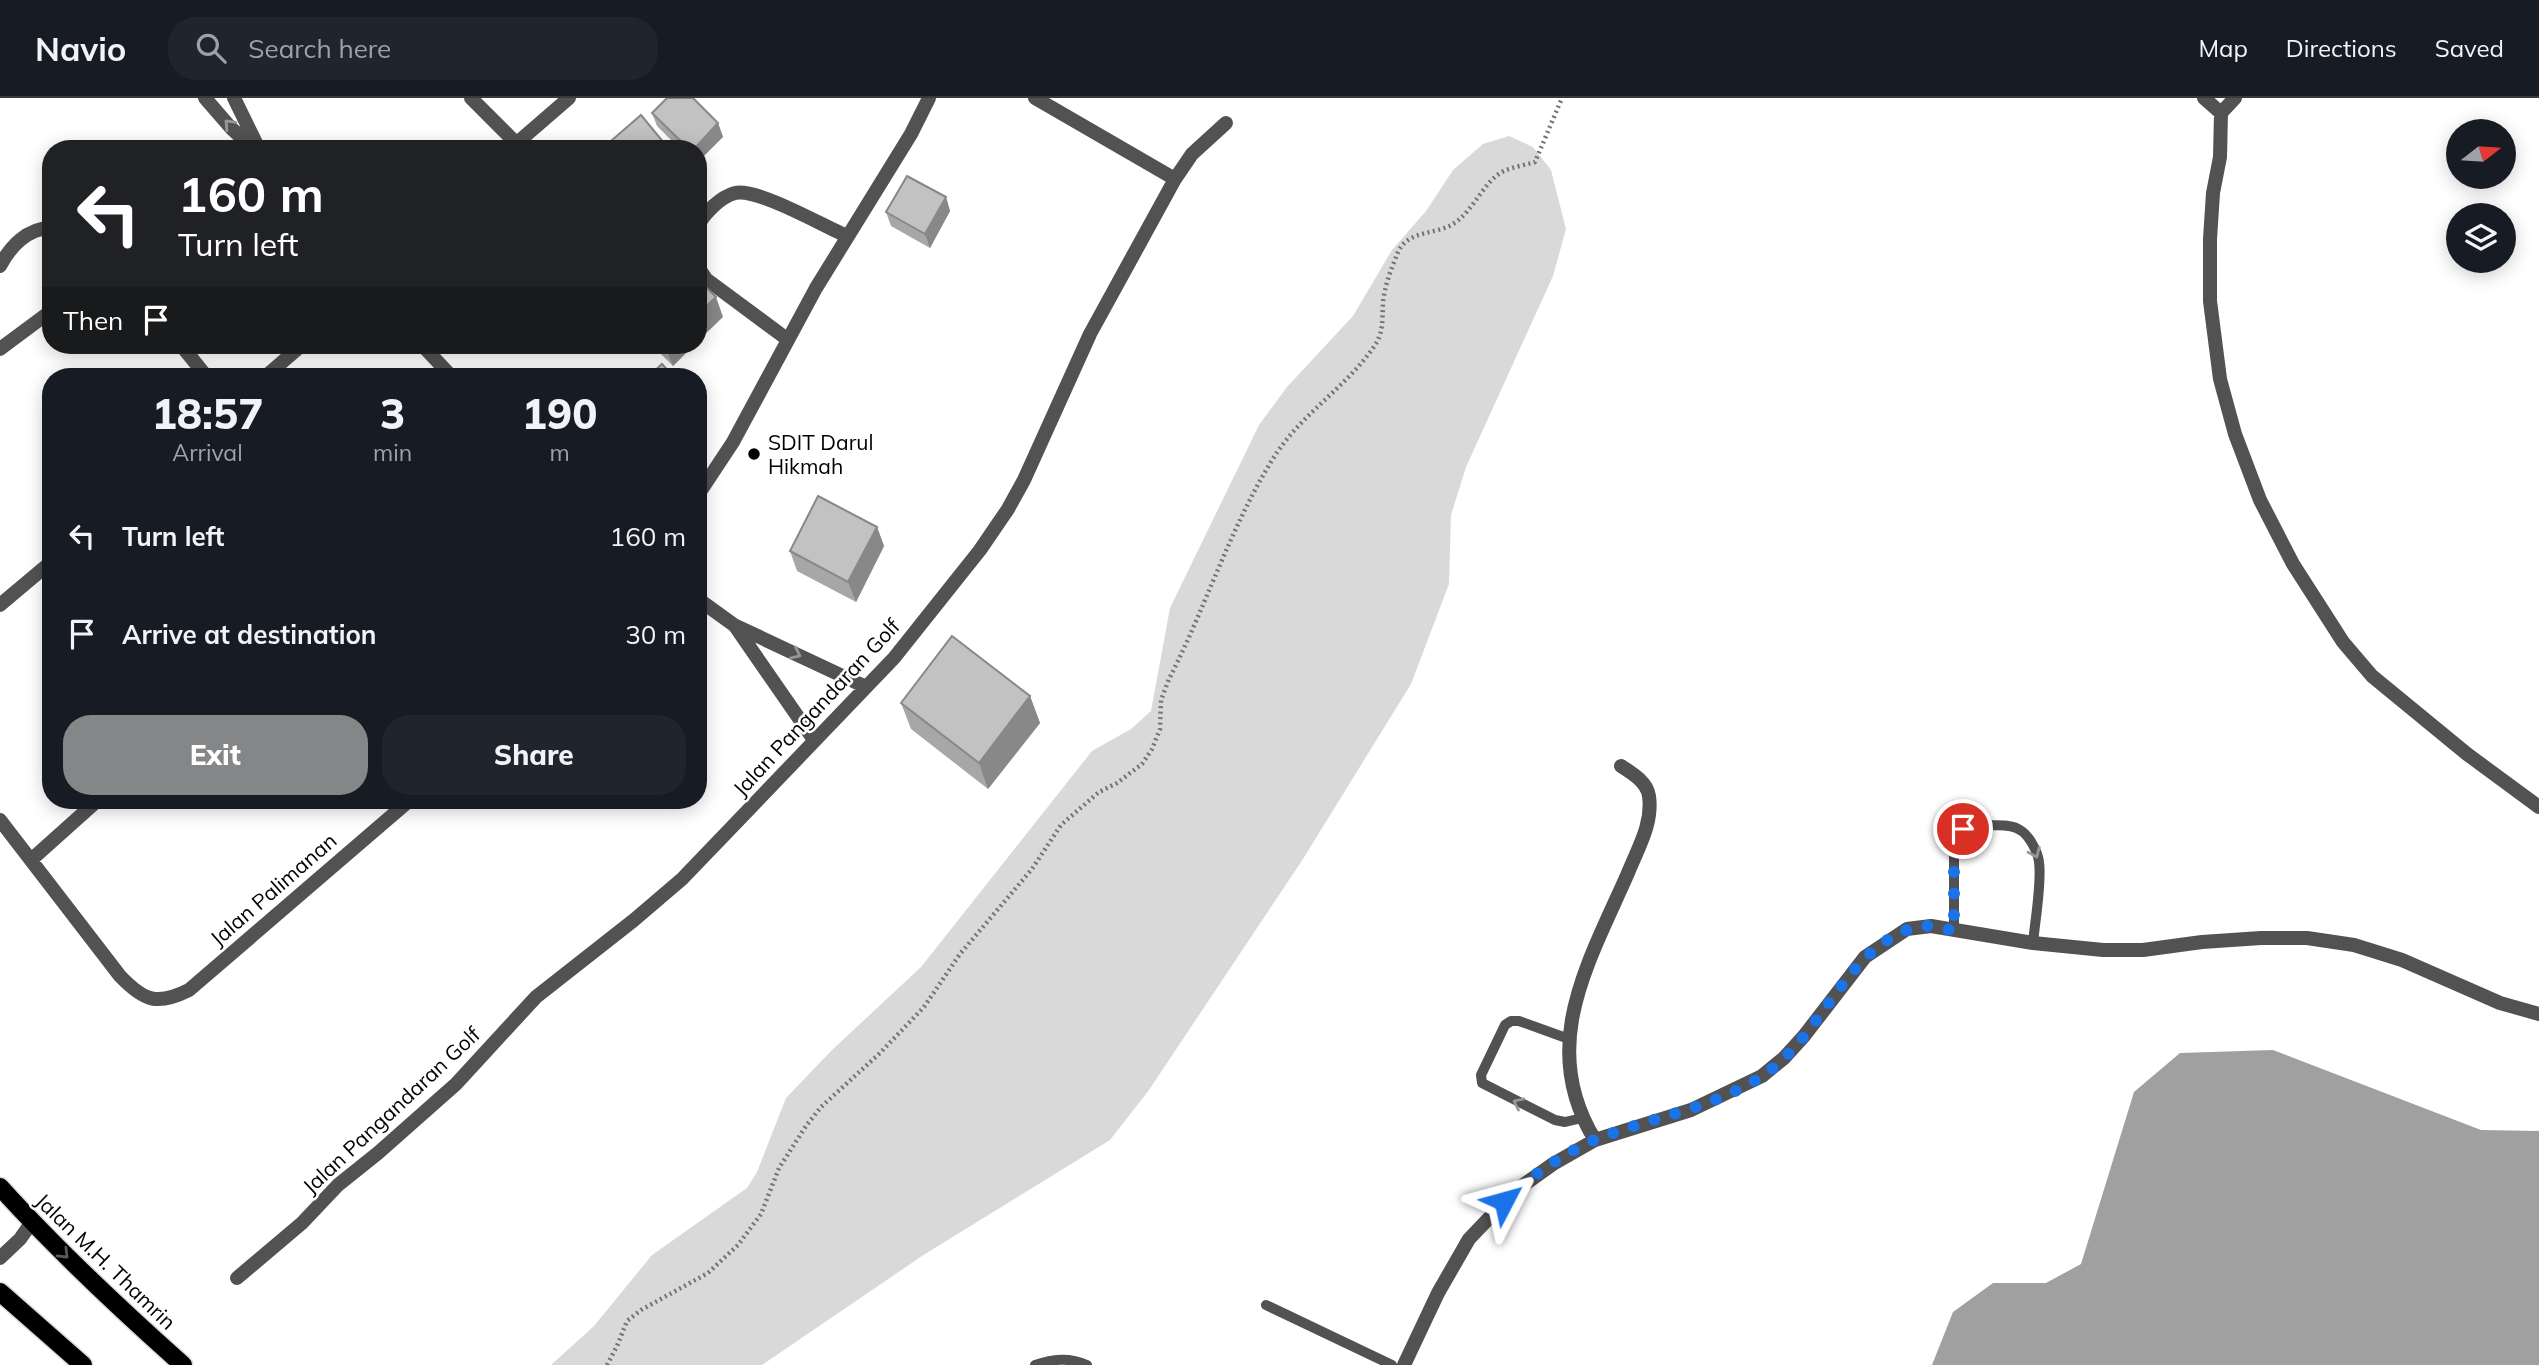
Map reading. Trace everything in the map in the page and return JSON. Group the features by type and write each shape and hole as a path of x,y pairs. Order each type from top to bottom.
{"main road":[{"name":"Jalan M.H. Thamrin","path":"0,1187 113,1302 183,1365"},
{"path":"0,1292 83,1365"}],"street":[{"path":"205,98 245,140"},
{"path":"234,98 252,140"},
{"path":"471,98 508,140"},
{"path":"520,140 569,98"},
{"path":"707,481 733,442 846,236 911,134 929,98"},
{"path":"1035,98 1175,179"},
{"path":"2204,98 2221,113"},
{"path":"2235,98 2221,113 2220,156 2213,193 2210,239 2210,301 2220,379 2235,434 2260,500 2293,565 2343,642 2372,676 2467,754 2539,807"},
{"name":"Jalan Pangandaran Golf","path":"237,1278 302,1223 338,1185 456,1084 536,998 682,879 919,628 980,550 1008,509 1024,480 1090,334 1175,179 1197,150 1226,123"},
{"path":"707,213 724,198 735,193 748,193 846,236"},
{"path":"0,266 8,250 42,228"},
{"path":"707,280 788,339"},
{"path":"0,349 42,318"},
{"path":"188,354 200,368"},
{"path":"275,368 292,354"},
{"path":"430,354 444,368"},
{"path":"0,605 42,570"},
{"path":"707,605 734,625 866,687"},
{"path":"734,625 814,740"},
{"path":"1595,1140 1582,1118 1569,1080 1569,1039 1579,985 1648,825 1649,794 1638,778 1621,766"},
{"path":"0,820 31,860 88,809"},
{"name":"Jalan Palimanan","path":"31,860 120,976 140,996 159,1000 171,999 188,990 399,809"},
{"path":"1404,1365 1426,1315 1469,1239 1515,1191 1553,1164 1595,1140 1691,1110 1762,1076 1784,1058 1804,1035 1865,957 1908,929 1931,926 2033,943 2103,950 2143,950 2261,938 2307,938 2354,945 2402,960 2500,1003 2539,1014"},
{"path":"0,1258 20,1239 32,1222"}],"lane":[{"path":"1954,931 1954,844 1958,835 1963,829 1975,825 2012,827 2021,830 2029,840 2039,861 2033,943"},
{"path":"1569,1039 1511,1021 1505,1025 1481,1075 1482,1083 1486,1088 1555,1120 1565,1122 1582,1118"},
{"path":"1266,1305 1392,1365"},
{"path":"1035,1365 1051,1359 1078,1361 1087,1365"}],"path":[{"path":"607,1365 627,1321 641,1310 708,1273 748,1233 761,1214 779,1168 806,1126 821,1107 880,1053 924,1007 960,954 1032,869 1061,825 1099,792 1142,765 1160,729 1161,700 1169,679 1259,483 1289,435 1307,415 1339,388 1373,348 1381,334 1385,294 1399,249 1411,237 1451,225 1465,215 1503,171 1535,162 1562,98"}],"shaded area":[{"path":"1509,136 1533,147 1551,170 1566,229 1553,276 1466,467 1451,515 1449,584 1411,684 1303,859 1149,1090 1110,1140 925,1254 762,1365 551,1365 594,1326 652,1255 747,1188 757,1172 786,1098 831,1051 921,967 1092,751 1131,729 1151,711 1170,608 1259,425 1287,387 1353,316 1392,250 1426,211 1453,170 1483,144"},
{"path":"2273,1050 2481,1130 2539,1131 2539,1365 1932,1365 1953,1312 1993,1283 2046,1283 2081,1264 2134,1092 2180,1053"}],"building":[{"path":"667,98 693,98 718,123 702,140 680,140 652,113"},
{"path":"641,115 662,140 612,140"},
{"path":"907,176 946,197 925,234 886,212"},
{"path":"707,288 716,297 707,306"},
{"path":"818,496 877,527 848,582 790,551"},
{"path":"952,636 1030,696 979,763 901,703"}],"place":[{"name":"SDIT Darul Hikmah","path":"754,454"}],"route":[{"path":"1504,1201 1553,1164 1595,1140 1691,1110 1762,1076 1784,1058 1804,1035 1865,957 1908,929 1931,926 1954,931 1954,844 1963,829"}]}
